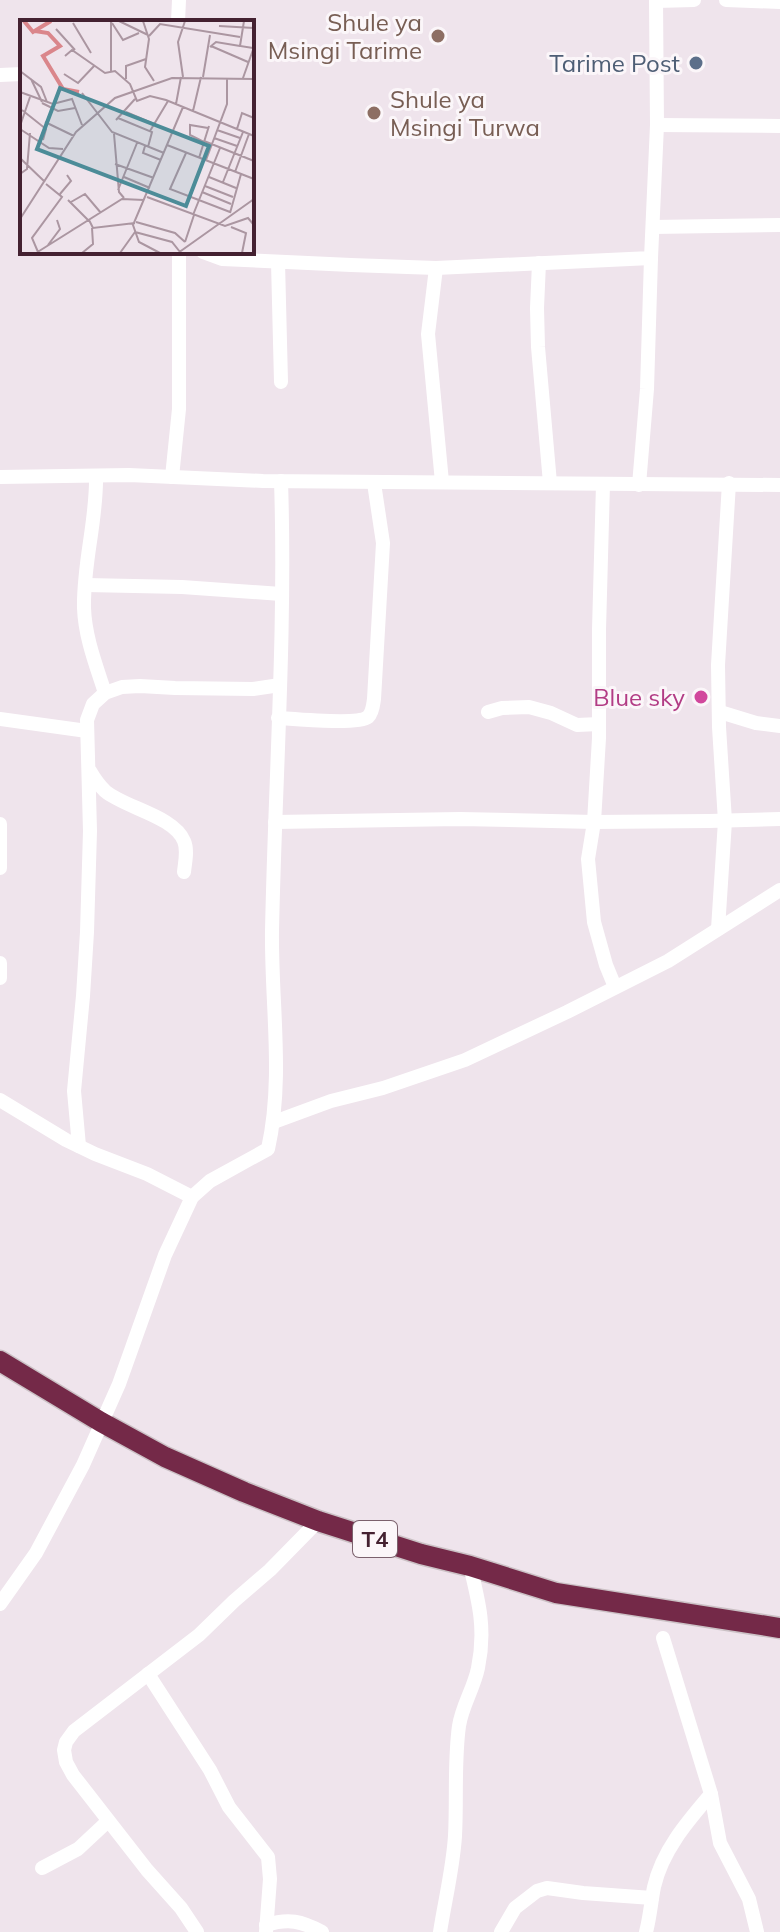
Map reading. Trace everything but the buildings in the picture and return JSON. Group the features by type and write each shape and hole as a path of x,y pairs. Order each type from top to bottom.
{"highway":[{"name":"T4","path":"0,1361 165,1457 318,1521 556,1593 780,1628"}],"street":[{"path":"178,20 179,0"},
{"path":"639,485 647,389 657,125 656,0 694,0"},
{"path":"726,0 780,2"},
{"path":"0,75 20,74"},
{"path":"657,125 780,126"},
{"path":"653,227 780,225"},
{"path":"172,477 179,409 179,254"},
{"path":"208,254 222,259 436,268 651,258"},
{"path":"278,262 281,382"},
{"path":"539,263 538,347 550,483"},
{"path":"436,268 428,334 442,482"},
{"path":"96,476 97,499 84,609 90,648 105,693"},
{"path":"0,477 780,485"},
{"path":"0,1604 36,1553 83,1465 119,1384 165,1255 192,1197 210,1181 268,1149 274,1122 275,1082 272,945 280,685 281,481"},
{"path":"278,718 354,721 367,718 372,713 383,543 374,483"},
{"path":"718,929 725,821 718,665 729,483"},
{"path":"603,484 599,724 594,822 588,859 600,946 615,987"},
{"path":"86,585 182,587 281,594"},
{"path":"79,1146 74,1091 86,945 90,771 87,720 93,704 105,693 122,687 253,689 280,685"},
{"path":"488,712 529,707 577,725 599,724"},
{"path":"720,712 756,723 780,726"},
{"path":"0,719 87,731"},
{"path":"90,771 105,791 118,800 174,828 183,839 186,855 184,872"},
{"path":"275,822 780,819"},
{"path":"0,824 0,868"},
{"path":"274,1122 465,1060 668,961 780,890"},
{"path":"0,963 0,978"},
{"path":"0,1100 79,1146 147,1174 192,1197"},
{"path":"197,1932 73,1775 66,1762 66,1742 74,1731 199,1635 318,1521"},
{"path":"440,1932 451,1871 460,1722 478,1668 483,1629 470,1566"},
{"path":"663,1638 711,1794 720,1843 749,1899 757,1932"},
{"path":"148,1674 210,1770 229,1807 268,1857 270,1879 264,1929"},
{"path":"646,1932 654,1885 666,1853 711,1794"},
{"path":"42,1868 78,1849 108,1821"},
{"path":"501,1932 515,1908 537,1891 547,1888 652,1898"},
{"path":"264,1929 282,1920 304,1923 322,1932"}],"place":[{"name":"Shule ya Msingi Tarime","path":"438,36"},
{"name":"Tarime Post","path":"696,63"},
{"name":"Shule ya Msingi Turwa","path":"374,113"},
{"name":"Blue sky","path":"701,697"}]}
